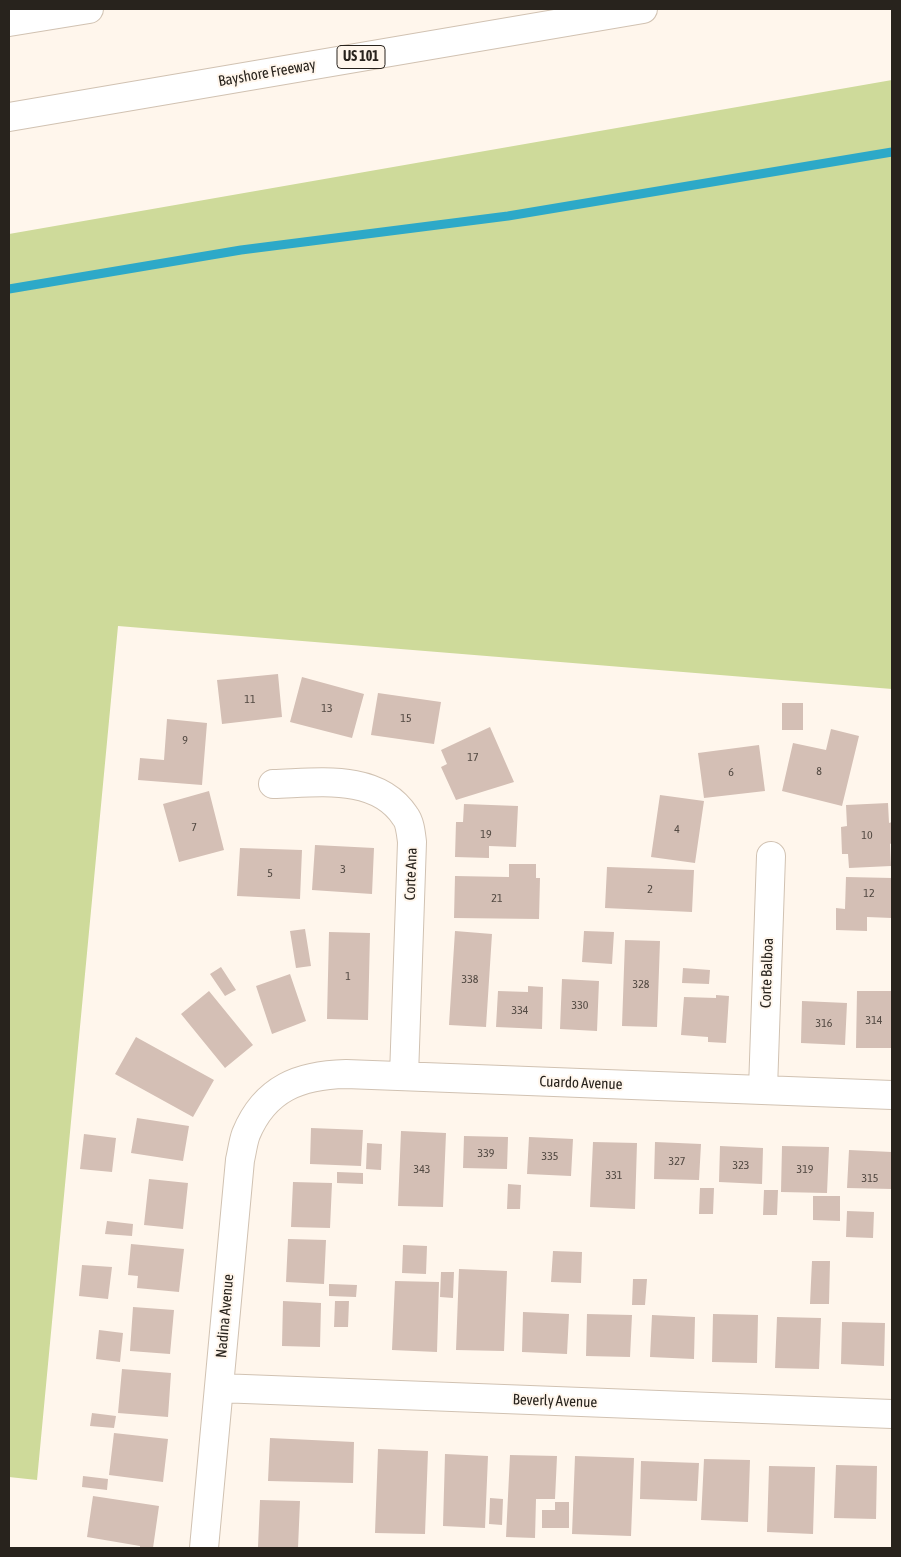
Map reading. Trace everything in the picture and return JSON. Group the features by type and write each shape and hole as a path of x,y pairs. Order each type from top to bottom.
{"main road":[{"path":"9,22 88,9"},
{"name":"Bayshore Freeway","path":"9,117 643,9"},
{"name":"Corte Ana","path":"273,784 342,783 367,787 390,798 407,817 412,842 404,1076"},
{"name":"Corte Balboa","path":"763,1089 771,856"},
{"name":"Cuardo Avenue","path":"274,1094 296,1081 320,1075 346,1074 892,1095"},
{"name":"Nadina Avenue","path":"204,1548 240,1160 246,1135 256,1115 274,1094"},
{"name":"Beverly Avenue","path":"219,1388 892,1414"}],"green space":[{"path":"892,80 892,689 118,626 37,1480 9,1477 9,234"}],"building":[{"path":"278,674 282,717 222,724 217,680"},
{"path":"302,677 364,694 352,738 290,722"},
{"path":"378,693 441,702 434,744 371,735"},
{"path":"782,703 803,703 803,730 782,730"},
{"path":"167,719 207,723 202,785 138,780 140,758 164,760"},
{"path":"490,727 514,782 456,800 441,767 447,764 441,750"},
{"path":"831,729 859,736 842,806 782,791 793,743 826,750"},
{"path":"759,745 765,791 704,798 698,753"},
{"path":"209,791 224,850 179,862 163,804"},
{"path":"660,795 704,801 695,863 651,857"},
{"path":"888,803 889,823 892,822 891,866 849,868 848,854 842,854 841,827 847,826 846,805"},
{"path":"464,804 518,806 516,847 489,846 489,858 455,857 456,822 463,822"},
{"path":"315,845 374,848 372,894 312,890"},
{"path":"240,848 302,850 300,899 237,896"},
{"path":"509,864 536,864 536,878 540,878 539,919 454,918 455,876 509,877"},
{"path":"607,867 694,870 692,912 605,908"},
{"path":"846,877 892,878 892,918 867,917 867,931 836,930 836,908 845,909"},
{"path":"305,929 311,966 296,968 290,931"},
{"path":"455,931 492,934 486,1027 449,1025"},
{"path":"584,931 614,932 612,964 582,962"},
{"path":"329,932 370,933 368,1020 327,1019"},
{"path":"625,940 660,941 657,1027 622,1026"},
{"path":"221,967 236,990 225,996 210,974"},
{"path":"683,968 710,970 709,984 682,983"},
{"path":"290,974 306,1021 272,1034 256,986"},
{"path":"562,979 599,981 597,1031 560,1029"},
{"path":"528,986 543,987 542,1029 496,1027 498,991 528,992"},
{"path":"209,991 253,1045 225,1068 181,1014"},
{"path":"857,991 892,991 892,1048 856,1048"},
{"path":"716,995 729,996 726,1043 708,1042 708,1037 681,1035 684,997 716,998"},
{"path":"802,1001 847,1003 845,1045 801,1043"},
{"path":"136,1037 214,1080 193,1117 115,1074"},
{"path":"137,1118 189,1126 183,1161 131,1153"},
{"path":"311,1128 363,1130 361,1166 310,1164"},
{"path":"401,1131 446,1133 443,1207 398,1206"},
{"path":"84,1134 116,1138 112,1172 80,1169"},
{"path":"464,1136 508,1137 507,1169 463,1168"},
{"path":"529,1137 573,1139 571,1176 527,1174"},
{"path":"593,1142 637,1143 635,1209 590,1207"},
{"path":"655,1142 701,1144 699,1180 654,1179"},
{"path":"367,1143 382,1144 381,1170 366,1169"},
{"path":"720,1146 763,1148 762,1184 719,1182"},
{"path":"782,1146 829,1147 827,1193 781,1192"},
{"path":"849,1150 892,1152 892,1189 847,1188"},
{"path":"337,1172 363,1173 363,1184 337,1183"},
{"path":"149,1179 188,1183 183,1229 144,1225"},
{"path":"293,1182 332,1183 330,1228 291,1227"},
{"path":"508,1184 521,1185 520,1209 507,1209"},
{"path":"700,1188 714,1188 713,1214 699,1214"},
{"path":"764,1190 778,1190 777,1215 763,1215"},
{"path":"813,1196 840,1196 840,1221 813,1220"},
{"path":"847,1211 874,1212 873,1238 846,1237"},
{"path":"107,1221 133,1224 132,1236 105,1234"},
{"path":"288,1239 326,1240 324,1284 286,1282"},
{"path":"131,1244 184,1249 179,1292 137,1288 138,1276 128,1275"},
{"path":"403,1245 427,1246 426,1274 402,1273"},
{"path":"553,1251 582,1252 581,1283 551,1282"},
{"path":"812,1261 830,1261 829,1304 810,1304"},
{"path":"82,1265 112,1267 108,1299 79,1296"},
{"path":"459,1269 507,1271 504,1351 456,1350"},
{"path":"441,1272 454,1272 453,1298 440,1297"},
{"path":"633,1279 647,1279 645,1305 632,1305"},
{"path":"395,1281 439,1282 437,1352 392,1350"},
{"path":"329,1284 357,1285 356,1297 329,1296"},
{"path":"283,1301 321,1303 320,1347 282,1346"},
{"path":"335,1301 349,1301 348,1327 334,1327"},
{"path":"133,1307 174,1310 170,1354 130,1351"},
{"path":"523,1312 569,1314 567,1354 522,1352"},
{"path":"587,1314 632,1315 630,1357 586,1356"},
{"path":"713,1314 758,1315 757,1363 712,1362"},
{"path":"652,1315 695,1317 694,1359 650,1357"},
{"path":"777,1317 821,1318 819,1369 775,1368"},
{"path":"842,1322 885,1323 884,1366 841,1364"},
{"path":"99,1330 123,1333 120,1362 96,1359"},
{"path":"122,1369 171,1373 168,1417 118,1413"},
{"path":"92,1413 116,1416 114,1428 90,1426"},
{"path":"114,1433 168,1439 163,1482 109,1475"},
{"path":"270,1438 354,1442 353,1483 268,1481"},
{"path":"378,1449 428,1451 425,1534 375,1533"},
{"path":"445,1454 488,1456 485,1528 443,1526"},
{"path":"510,1455 557,1456 555,1499 536,1499 535,1538 506,1537"},
{"path":"575,1456 634,1458 631,1536 572,1534"},
{"path":"704,1459 750,1460 748,1522 701,1520"},
{"path":"641,1461 699,1463 697,1501 640,1499"},
{"path":"836,1465 877,1466 876,1519 834,1518"},
{"path":"769,1466 815,1467 813,1534 767,1532"},
{"path":"83,1476 108,1479 107,1490 82,1487"},
{"path":"93,1496 159,1506 153,1548 140,1548 140,1546 87,1537"},
{"path":"490,1498 503,1499 502,1525 489,1524"},
{"path":"260,1500 300,1501 298,1548 258,1547"},
{"path":"555,1502 569,1502 569,1528 542,1528 542,1510 555,1510"}],"waterway":[{"path":"9,289 241,250 508,216 892,152"}]}
